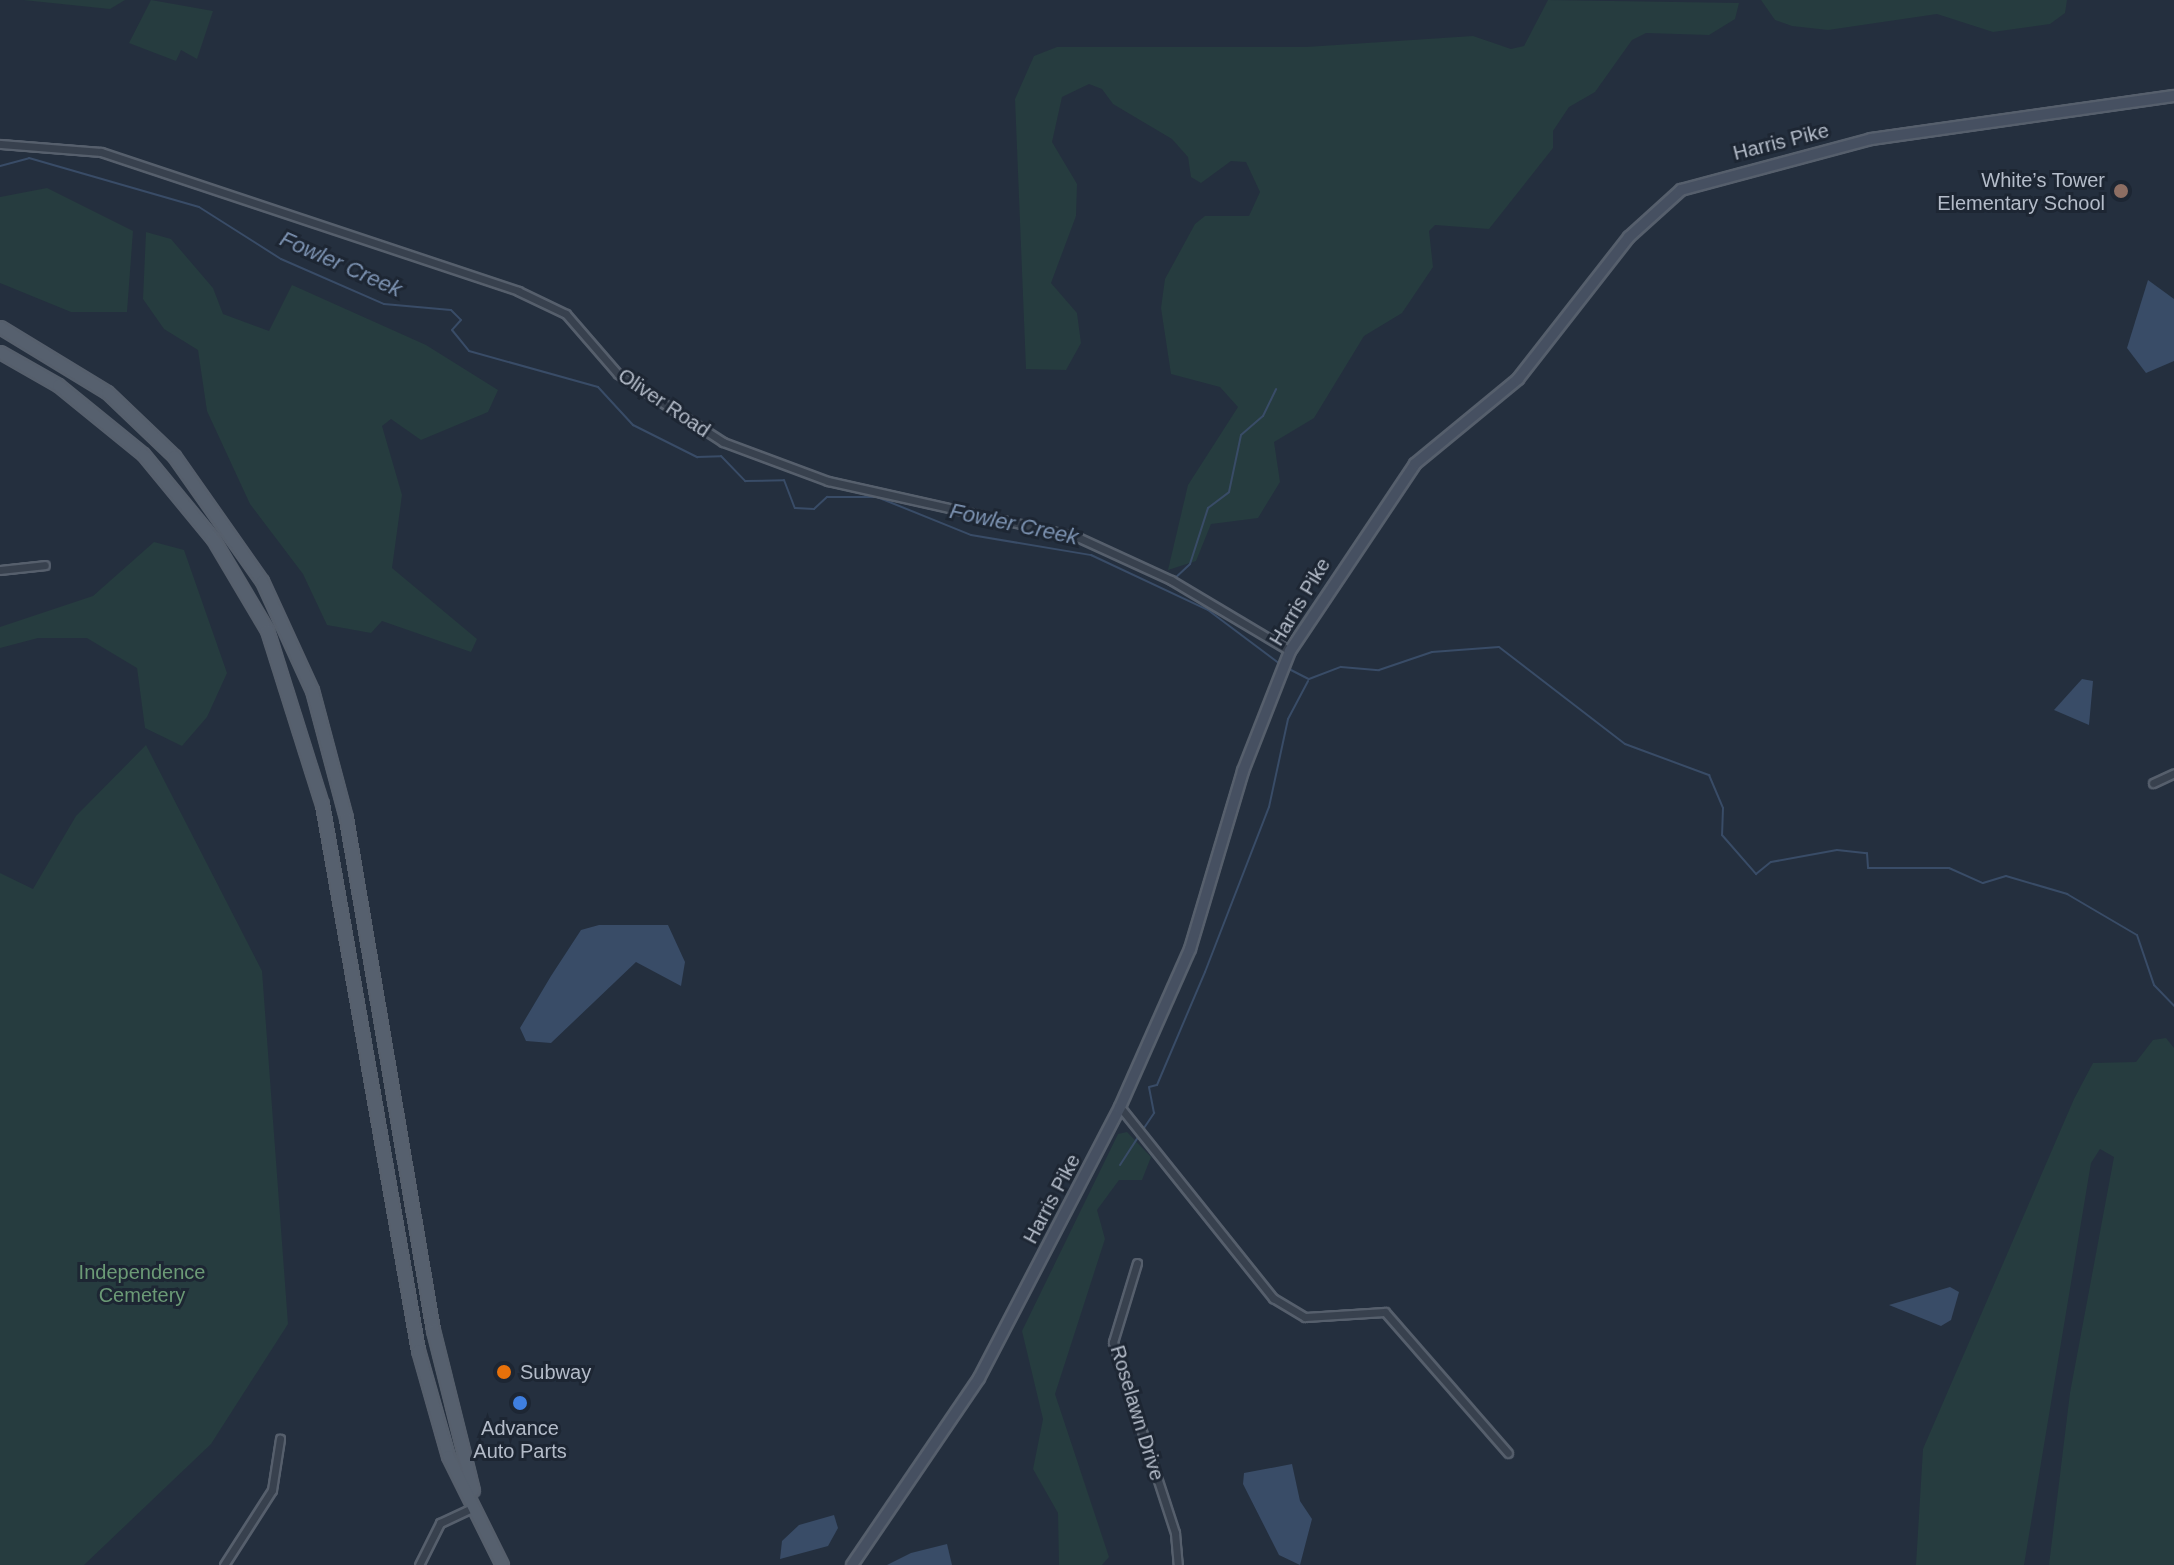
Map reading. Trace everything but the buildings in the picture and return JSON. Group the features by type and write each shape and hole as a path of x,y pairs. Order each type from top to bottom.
{"main road":[{"name":"Harris Pike","path":"852,1565 979,1378 1120,1107 1190,949 1251,746 1290,651 1415,464 1518,379 1629,237 1681,190 1863,141 2174,96"},
{"path":"0,327 107,392 174,456 262,581 312,690 346,818 433,1330 477,1506"},
{"path":"0,352 80,400 143,454 213,539 267,630 322,804 418,1350 448,1456 477,1506 502,1565"}],"street":[{"name":"Oliver Road","path":"0,144 101,152 518,291 566,314 618,374 723,442 828,481 1075,536 1171,580 1290,651"},
{"path":"0,570 45,565"},
{"path":"2153,783 2174,773"},
{"path":"1120,1107 1273,1298 1305,1317 1385,1312 1508,1453"},
{"name":"Roselawn Drive","path":"1137,1263 1113,1342 1175,1533 1178,1565"},
{"path":"224,1565 272,1490 280,1439"},
{"path":"419,1565 440,1523 477,1506"}],"green space":[{"path":"23,0 125,0 110,9"},
{"path":"151,0 213,11 197,59 181,50 176,61 129,43"},
{"path":"1548,0 1739,3 1735,19 1709,35 1646,33 1632,40 1595,92 1569,107 1553,131 1553,148 1489,229 1435,225 1429,231 1433,267 1402,313 1364,336 1314,418 1274,442 1280,482 1258,518 1211,524 1196,561 1168,570 1188,485 1238,407 1220,387 1171,374 1161,308 1165,279 1195,224 1205,216 1249,216 1260,192 1246,162 1231,161 1201,183 1191,177 1188,157 1172,139 1113,104 1102,89 1089,84 1062,97 1052,142 1077,184 1076,216 1051,283 1077,313 1081,343 1066,370 1026,369 1015,99 1034,56 1057,47 1306,47 1473,36 1511,49 1524,46"},
{"path":"1761,0 2067,0 2065,13 2050,24 1993,32 1937,14 1828,30 1792,26 1775,20"},
{"path":"47,188 133,231 127,312 71,312 0,283 0,197"},
{"path":"146,232 171,239 213,288 223,314 269,331 292,285 426,345 498,390 488,412 421,440 391,419 382,426 402,495 392,568 477,639 471,652 382,621 371,633 327,625 303,574 250,504 207,411 198,350 164,329 143,299"},
{"path":"154,542 184,550 227,673 207,717 182,746 145,728 137,668 87,638 38,638 0,648 0,627 93,596"},
{"name":"Independence Cemetery","path":"146,745 262,971 288,1324 211,1444 84,1565 0,1565 0,873 33,889 76,816"},
{"path":"2166,1038 2174,1048 2174,1565 2049,1565 2070,1393 2114,1157 2100,1149 2091,1163 2024,1565 1916,1565 1923,1449 2074,1099 2093,1063 2136,1062 2153,1040"},
{"path":"1127,1132 1151,1157 1142,1180 1119,1180 1097,1210 1105,1239 1055,1394 1109,1557 1102,1565 1059,1565 1058,1513 1033,1469 1043,1419 1022,1331 1118,1134"}],"water":[{"path":"2148,280 2174,299 2174,361 2146,373 2127,348"},
{"path":"2082,679 2093,681 2089,725 2054,710"},
{"path":"599,925 668,925 685,962 681,986 636,962 551,1043 526,1041 520,1028 551,976 581,930"},
{"path":"1950,1287 1959,1292 1951,1320 1941,1326 1889,1305"},
{"path":"1292,1464 1300,1501 1312,1519 1300,1565 1279,1555 1243,1484 1244,1473"},
{"path":"834,1515 838,1528 828,1546 780,1559 782,1541 799,1525"},
{"path":"947,1544 952,1565 887,1565 911,1553"}],"waterway":[{"name":"Fowler Creek","path":"0,166 29,158 199,207 281,259 384,304 451,310 461,320 452,330 469,351 598,387 633,425 697,457 721,456 745,481 784,480 795,508 814,509 827,497 877,497 971,535 1091,555 1208,610 1280,664"},
{"path":"1173,580 1190,564 1208,508 1229,492 1241,435 1263,416 1276,389"},
{"name":"Fowler Creek","path":"1289,669 1309,679 1341,667 1379,670 1432,652 1499,647 1625,744 1709,775 1723,808 1722,835 1756,874 1771,862 1837,850 1867,853 1868,868 1949,868 1983,883 2006,876 2067,894 2137,935 2154,985 2174,1006"},
{"path":"1142,1131 1154,1113 1149,1087 1157,1085 1205,972 1269,807 1288,719 1308,681"},
{"path":"1120,1165 1139,1136"}],"place":[{"name":"White’s Tower Elementary School","path":"2121,191"},
{"name":"Subway","path":"504,1372"},
{"name":"Advance Auto Parts","path":"520,1403"}]}
